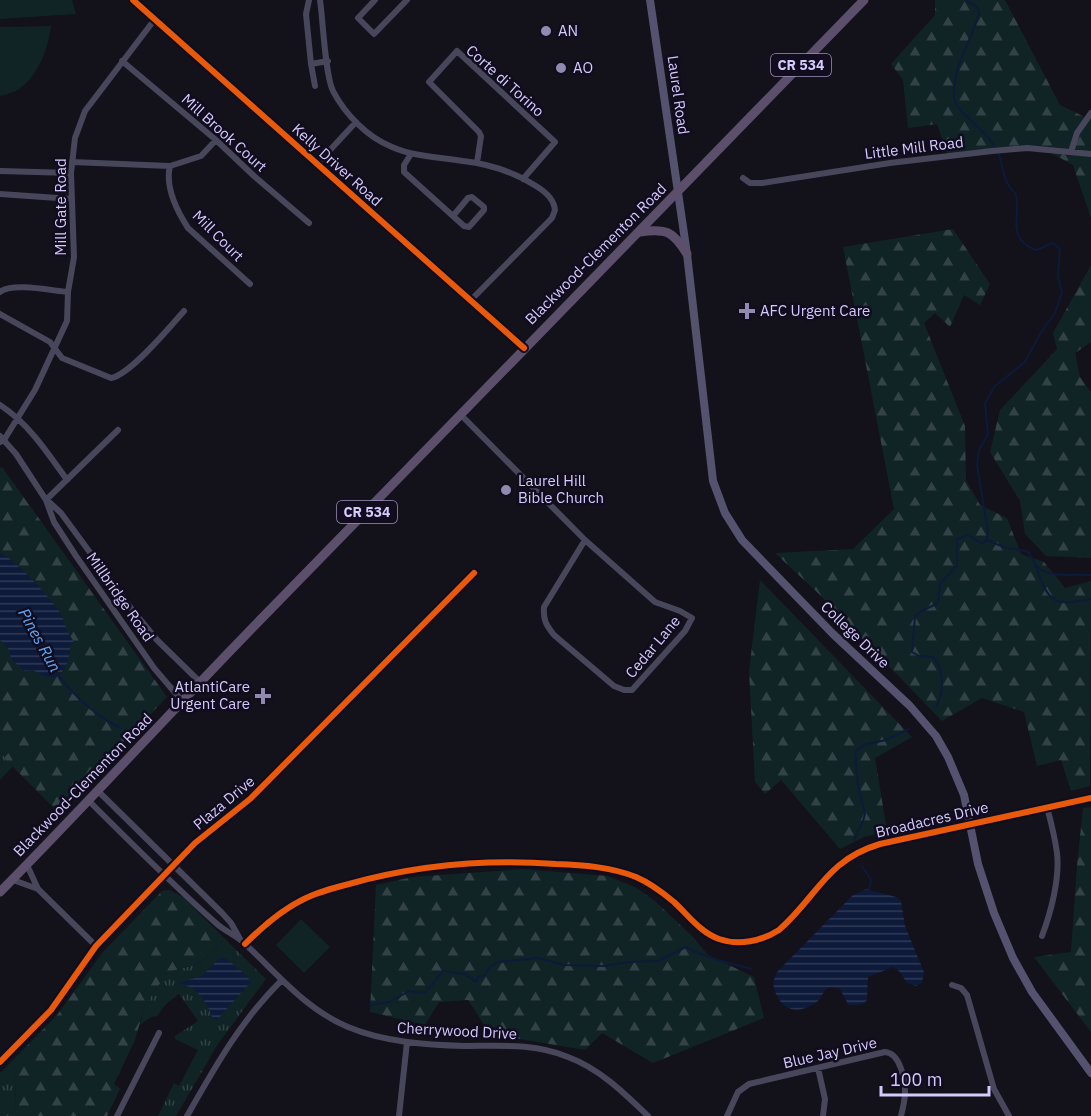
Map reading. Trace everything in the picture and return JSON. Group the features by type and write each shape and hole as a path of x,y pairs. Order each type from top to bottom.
{"main road":[{"name":"Laurel Road","path":"650,0 678,193"},
{"name":"Blackwood-Clementon Road","path":"0,892 260,620 462,416 524,348 640,232 864,0"},
{"name":"College Drive","path":"678,193 712,481 725,513 742,540 833,634 910,706 936,736 948,757 964,795 978,864 994,913 1013,958 1032,992 1091,1073"},
{"path":"640,232 667,231 687,254"}],"street":[{"name":"Kelly Driver Road","path":"133,0 524,348"},
{"path":"309,0 306,14 315,86"},
{"path":"320,0 332,90 356,122 389,146 411,154 477,163 502,170 523,179 550,197 555,210 552,218 470,301"},
{"path":"375,0 358,18 374,34 407,0"},
{"name":"Mill Gate Road","path":"1,439 35,390 67,321 68,292 74,257 71,173 75,138 85,111 155,20"},
{"name":"Corte di Torino","path":"477,163 481,136 479,132 429,82 457,51 555,142 523,179"},
{"name":"Mill Brook Court","path":"122,61 216,140 309,223"},
{"path":"311,64 328,61"},
{"path":"1071,152 1077,133 1091,113"},
{"path":"318,164 356,122"},
{"path":"72,162 170,166 201,156 216,140"},
{"name":"Little Mill Road","path":"743,178 750,183 762,183 890,163 1027,148 1091,154"},
{"path":"411,154 404,165 404,172 464,226 469,227 484,207 472,197 468,198 453,216"},
{"name":"Mill Court","path":"170,166 167,179 182,219 188,228 250,284"},
{"path":"0,171 71,173"},
{"path":"0,194 72,199"},
{"path":"0,292 3,289 18,287 68,292"},
{"path":"0,314 50,342 62,358 111,378 118,377 134,365 184,311"},
{"path":"0,405 18,417 67,480"},
{"name":"Cedar Lane","path":"462,416 585,540 655,602 692,618 685,631 632,690 614,686 554,634 546,626 543,618 544,607 585,540"},
{"path":"46,500 118,430"},
{"name":"Millbridge Road","path":"1,439 46,500 61,513 140,620 201,683"},
{"name":"Millbridge Road","path":"46,500 54,522 76,556 154,668 183,702"},
{"name":"Plaza Drive","path":"0,1061 51,1010 96,946 195,843 264,786 474,573"},
{"name":"Cherrywood Drive","path":"98,791 231,923 243,942"},
{"name":"Broadacres Drive","path":"243,942 283,911 303,899 332,889 408,870 456,864 518,861 583,865 627,874 664,894 697,926 711,936 728,941 754,941 771,935 786,924 830,873 851,856 880,844 1091,798"},
{"name":"Cherrywood Drive","path":"88,801 214,922 243,942 308,1004 334,1021 370,1035 407,1042 463,1046 521,1046 555,1052 576,1060 599,1073 644,1115"},
{"path":"1042,936 1051,909 1057,862 1057,850 1047,807"},
{"path":"27,866 38,889 96,946"},
{"path":"13,880 38,889"},
{"path":"187,1116 236,1033 282,980"},
{"path":"952,985 961,988 967,995 994,1089 1009,1116"},
{"path":"117,1116 159,1033"},
{"path":"399,1116 407,1042"},
{"name":"Blue Jay Drive","path":"727,1116 738,1092 744,1086 885,1052 893,1054 898,1061 905,1088 901,1116"},
{"path":"818,1068 825,1099 823,1116"}],"green space":[{"path":"0,0 72,0 76,14 0,19"},
{"path":"935,0 1005,0 1060,105 1091,120 1091,218 1073,165 1046,150 1031,149 949,158 937,124 908,128 903,80 891,64 935,15"},
{"path":"51,26 45,52 32,76 17,90 0,96 0,27"},
{"path":"953,229 990,284 980,305 964,295 950,327 935,313 924,323 965,426 966,480 980,505 1007,518 1021,554 1044,562 1065,588 1091,581 1090,786 1071,791 1061,760 1037,766 1024,712 982,698 942,721 818,593 775,553 853,549 894,509 843,247"},
{"path":"1091,265 1091,342 1075,353 1080,377 1091,392 1091,558 1046,556 1025,534 1020,501 990,452 1000,410 1057,349 1053,333"},
{"path":"2,467 167,697 57,811 4,758 15,746 0,733 0,468"},
{"path":"760,580 912,737 875,758 887,831 864,837 840,849 781,780 765,794 755,782 749,671"},
{"path":"0,733 15,746 4,758 13,766 0,780"},
{"path":"1091,807 1091,1032 1034,957 1071,952 1083,808"},
{"path":"522,869 607,876 635,887 655,901 692,936 708,955 754,977 764,1018 653,1063 602,1033 585,1050 490,1034 468,1000 439,1002 425,1025 370,1012 376,885 413,877"},
{"path":"170,890 184,898 225,939 200,962 168,972 145,1005 135,1040 114,1084 120,1089 107,1116 16,1116 15,1069 10,1063 57,1015 103,952 162,891"},
{"path":"301,919 330,947 304,973 276,945"},
{"path":"225,939 266,979 218,1044 176,1116 158,1116 174,1083 179,1086 198,1050 175,1039 175,1036 198,1021 179,994 166,1004 157,1016 151,1017 140,1025 145,1005 168,972 200,962"},
{"path":"10,1063 15,1069 16,1116 0,1116 0,1073"}],"water":[{"path":"0,553 24,571 52,602 62,616 74,642 70,646 65,668 55,678 43,676 33,670 25,671 13,661 10,651 0,640"},
{"path":"866,889 896,897 901,901 905,926 924,972 922,983 916,986 907,983 899,971 893,967 868,977 867,1000 863,1004 849,1006 840,989 831,987 826,989 818,1001 806,1008 795,1010 784,1005 774,988 777,972 853,895"},
{"path":"224,957 251,982 217,1020 213,1019 208,1007 196,991 178,983 202,976"}],"waterway":[{"path":"966,0 978,8 979,14 956,75 954,97 961,110 996,149 1006,181 1016,195 1016,225 1020,239 1036,250 1053,243 1060,249 1058,277 1062,293 1055,313 1041,332 1025,362 995,386 985,403 988,434 979,450 977,465 988,533 987,540"},
{"path":"937,706 942,687 940,667 933,657 919,656 912,652 915,617 938,603 940,584 957,565 957,539 968,535 982,544 987,540"},
{"path":"987,540 1006,548 1027,551 1051,597 1063,602 1091,599"},
{"path":"1036,565 1047,573 1091,575"},
{"name":"Pines Run","path":"57,673 86,704 120,728"},
{"path":"854,840 865,814 858,786 855,752 863,745 886,740 909,729"},
{"path":"862,866 871,880 869,890"},
{"path":"370,1005 390,1002 409,991 425,993 443,971 465,974 476,982 478,977 484,976 490,967 498,962 538,958 564,965 604,966 658,961 686,947 751,969"}],"cycle path":[{"path":"133,0 524,348"},
{"path":"0,1062 51,1010 96,946 195,843 250,799 474,573"},
{"path":"245,944 286,909 325,890 400,872 452,865 504,862 587,866 626,874 641,879 660,891 700,928 712,936 734,942 750,941 779,930 834,870 862,851 880,844 1091,798"}],"place":[{"name":"AN","path":"546,31"},
{"name":"AO","path":"561,68"},
{"name":"AFC Urgent Care","path":"747,311"},
{"name":"Laurel Hill Bible Church","path":"506,490"},
{"name":"AtlantiCare Urgent Care","path":"263,696"}]}
